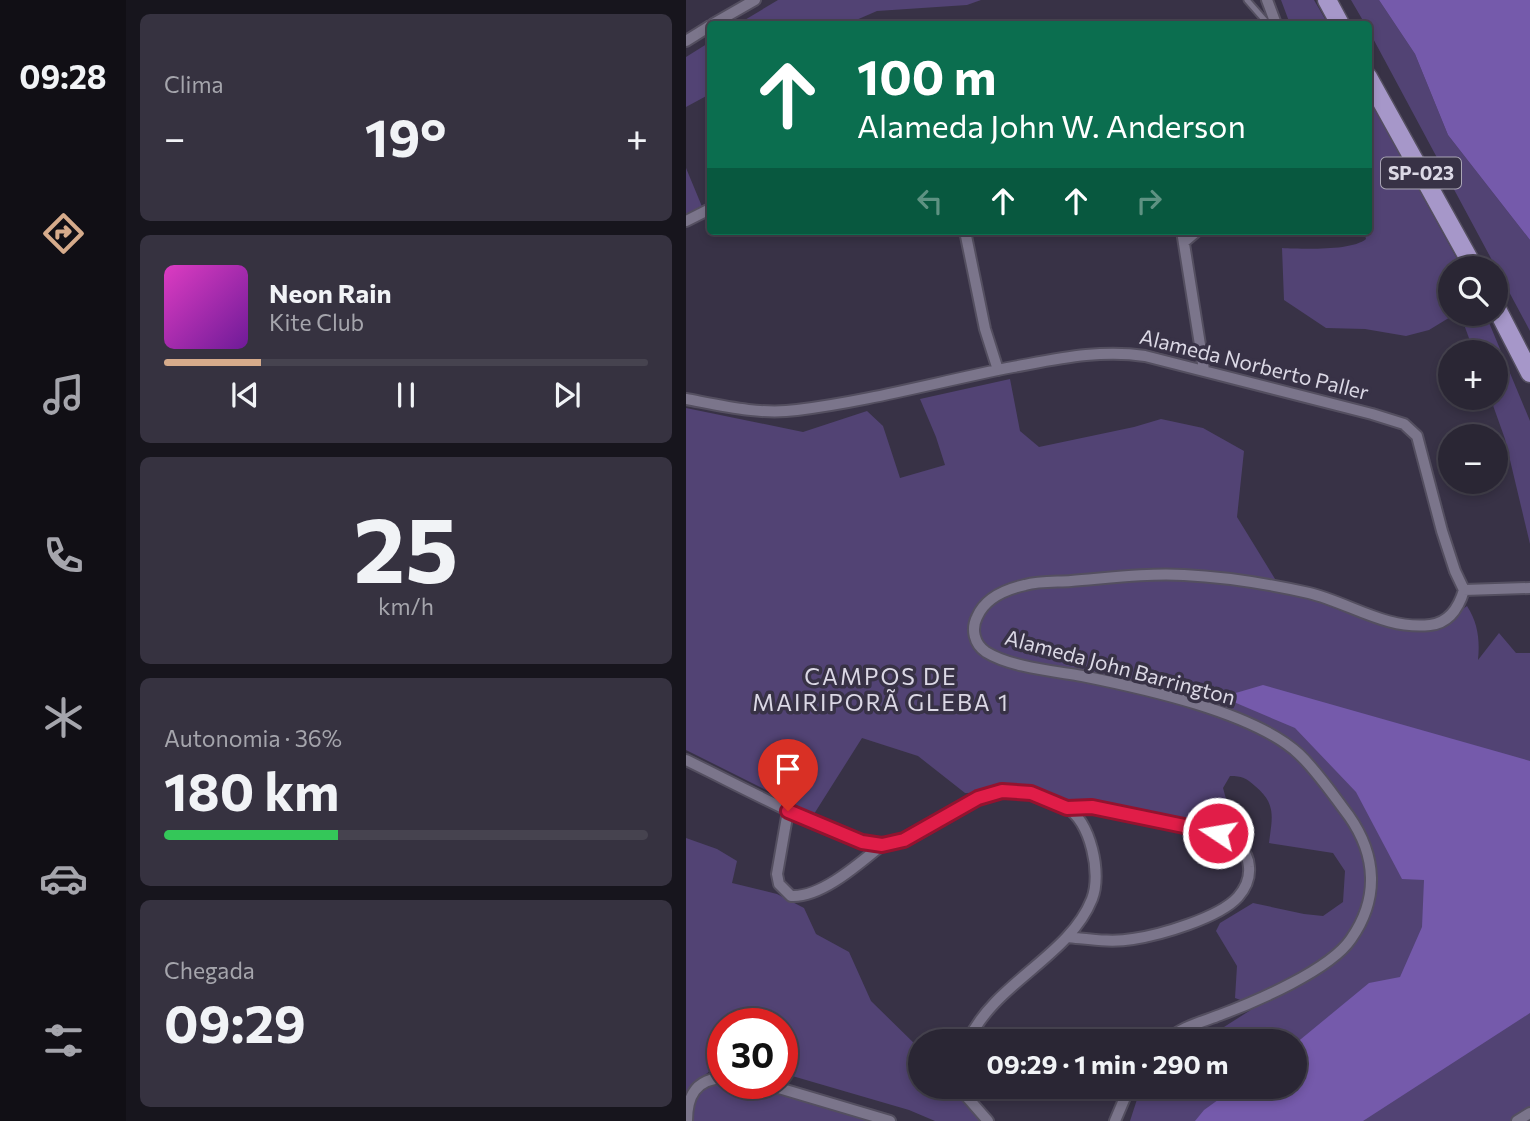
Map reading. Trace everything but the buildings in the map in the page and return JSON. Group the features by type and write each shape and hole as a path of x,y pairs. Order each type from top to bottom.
{"main road":[{"path":"1326,0 1337,21"},
{"name":"SP-023","path":"1372,84 1467,256"},
{"path":"1506,326 1530,373"}],"street":[{"path":"719,21 755,0"},
{"path":"1267,0 1275,21"},
{"path":"686,41 707,28"},
{"path":"686,221 707,210"},
{"path":"966,235 985,329 998,370"},
{"path":"1183,237 1204,370"},
{"name":"Alameda Norberto Paller","path":"686,399 735,408 796,410 1085,354 1126,353 1204,370 1404,424 1417,436 1442,531 1464,590"},
{"name":"Alameda John Barrington","path":"1187,1029 1292,983 1342,950 1358,928 1370,896 1367,845 1323,781 1298,754 1276,737 1244,721 1162,696 1123,685 1025,665 984,651 976,642 974,629 985,603 1026,584 1186,575 1310,593 1394,624 1420,626 1434,625 1447,619 1457,609 1464,590"},
{"path":"1464,590 1530,588"},
{"path":"686,760 788,811 862,842 882,845 904,840 978,798 1002,791 1031,793 1067,808 1087,834 1092,849 1097,882 1087,911 1068,937 989,1009 976,1029"},
{"path":"1067,808 1092,807 1218,833 1228,837 1244,850 1249,871 1247,881 1237,898 1212,914 1191,922 1132,940 1068,937"},
{"path":"788,811 777,874 779,884 791,895 807,894 831,882 853,869 882,845"},
{"path":"687,1121 688,1102 694,1088 707,1081"},
{"path":"798,1094 890,1121"},
{"path":"969,1099 988,1121"},
{"path":"1113,1119 1125,1099"},
{"path":"1517,1121 1530,1113"}],"lane":[{"path":"1247,0 1265,21"}],"shaded area":[{"path":"778,0 981,0 967,5 877,11 854,21 743,21"},
{"path":"1281,0 1314,0 1326,21 1289,21"},
{"path":"1351,0 1379,0 1415,54 1448,135 1530,240 1530,331 1508,290 1508,256 1490,256 1372,37 1372,21 1363,21"},
{"path":"1379,0 1530,0 1530,240 1448,135 1415,54"},
{"path":"707,44 707,96 686,107 686,57"},
{"path":"1372,103 1455,256 1438,256 1438,325 1429,330 1406,336 1365,329 1326,328 1284,300 1282,248 1314,249 1359,243 1366,239 1365,235 1372,235"},
{"path":"686,168 703,209 686,215"},
{"path":"1465,326 1490,326 1496,340 1470,340"},
{"path":"1508,368 1530,421 1530,544 1508,452 1508,424 1500,424 1495,410 1508,410"},
{"path":"1010,379 1020,431 1039,447 1161,419 1203,428 1244,451 1237,517 1283,592 1313,600 1371,622 1433,631 1467,606 1477,632 1478,660 1499,633 1516,653 1530,653 1530,1121 1130,1121 1137,1099 1307,1099 1307,1029 1221,1029 1257,1006 1235,998 1237,966 1216,931 1220,923 1253,903 1323,916 1343,902 1345,871 1333,853 1269,843 1272,819 1270,805 1262,793 1244,778 1230,776 1223,788 1233,824 1231,835 1074,803 1040,792 965,793 918,756 862,738 814,814 686,750 686,408 803,432 867,411 883,426 900,478 945,465 920,399"},
{"path":"1263,685 1530,761 1530,1013 1363,1121 1195,1121 1204,1110 1219,1099 1307,1099 1307,1034 1369,983 1400,977 1422,927 1424,880 1402,879 1356,792 1295,728 1222,697"},
{"path":"686,838 717,849 737,861 732,883 777,894 804,908 816,934 849,952 871,1001 908,1037 908,1099 962,1099 981,1121 935,1121 909,1110 798,1078 798,1008 707,1008 707,1073 689,1088 686,1099"},
{"path":"707,1086 707,1099 798,1097 878,1121 693,1121 695,1099"}],"district":[{"name":"CAMPOS DE MAIRIPORÃ GLEBA 1","path":"881,690"}],"route":[{"path":"788,811 862,842 882,845 904,840 978,798 1002,791 1031,793 1067,808 1092,807 1218,833"}]}
